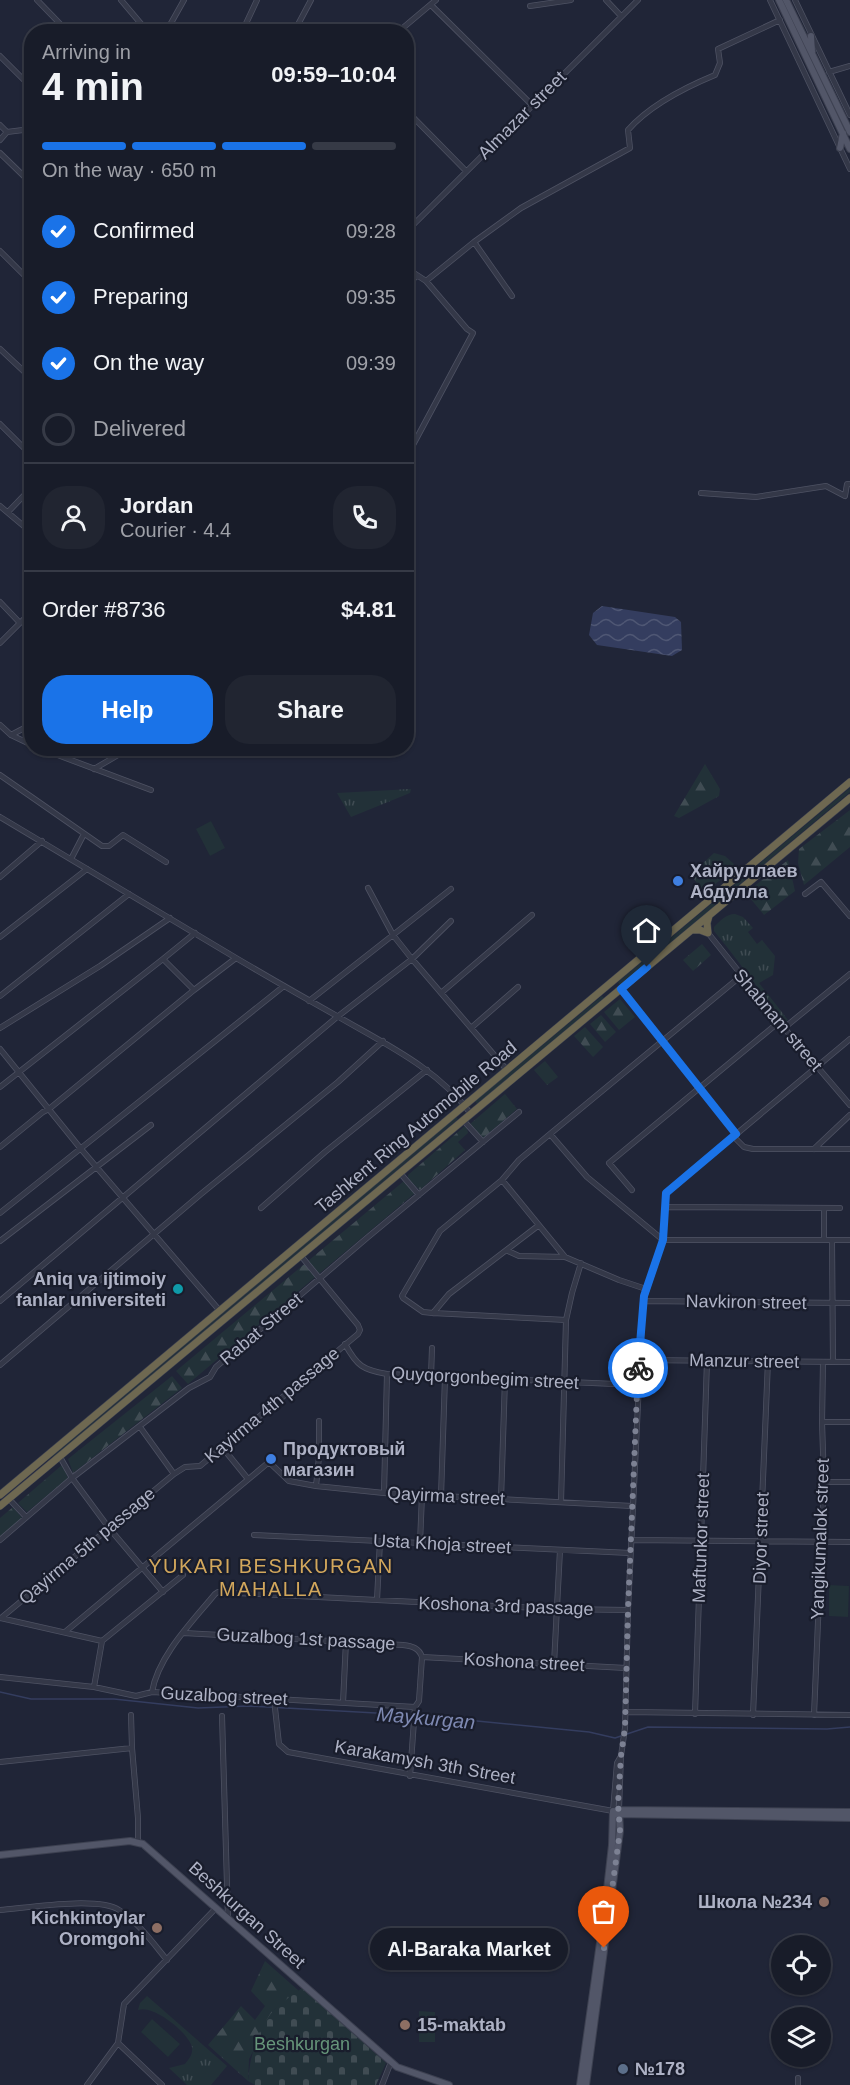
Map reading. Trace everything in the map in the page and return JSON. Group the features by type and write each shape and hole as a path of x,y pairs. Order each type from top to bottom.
{"highway":[{"name":"Tashkent Ring Automobile Road","path":"2,1490 220,1311 850,782"},
{"name":"Tashkent Ring Automobile Road","path":"0,1506 850,798"},
{"path":"690,931 700,930 708,933 707,924 711,914"},
{"path":"609,986 618,991"},
{"path":"45,1457 51,1464"}],"main road":[{"path":"778,0 846,133 840,148"},
{"path":"786,0 846,133 850,149"},
{"path":"812,36 812,55"},
{"path":"583,2082 620,1831 617,1812"},
{"name":"Karakamysh 3th Street","path":"617,1812 850,1812"},
{"name":"Karakamysh 3th Street","path":"617,1812 850,1818"},
{"path":"0,1855 138,1842"},
{"name":"Beshkurgan Street","path":"138,1842 149,1848 397,2067 449,2085"}],"street":[{"path":"38,0 60,24"},
{"path":"121,0 141,24"},
{"path":"170,24 184,0"},
{"path":"246,24 256,0"},
{"path":"298,24 311,0"},
{"path":"408,24 436,0"},
{"path":"530,6 571,0"},
{"path":"606,0 621,16"},
{"name":"Almazar street","path":"414,224 638,0"},
{"path":"770,0 850,169"},
{"path":"795,0 850,115"},
{"path":"431,5 532,105"},
{"path":"426,281 521,208 630,148 628,130 636,121 689,86 715,75 720,63 718,49 780,20"},
{"path":"0,56 24,80"},
{"path":"829,72 850,66"},
{"path":"414,118 466,171"},
{"path":"0,124 7,132"},
{"path":"0,140 7,132 24,129"},
{"path":"0,153 24,176"},
{"path":"474,242 512,297"},
{"path":"0,251 24,275"},
{"path":"414,274 426,281 473,333 414,443"},
{"path":"0,348 24,372"},
{"path":"0,424 24,448"},
{"path":"701,492 756,497 826,486 845,496 847,484 850,484"},
{"path":"8,512 24,495"},
{"path":"0,506 24,526"},
{"path":"0,602 20,623"},
{"path":"0,643 24,619"},
{"path":"0,724 11,735 24,741"},
{"path":"11,735 24,728"},
{"path":"60,756 151,790"},
{"path":"94,769 116,756"},
{"path":"0,775 106,847 123,835 166,862"},
{"path":"0,817 309,1001 383,1041 427,1070 471,1114"},
{"path":"71,859 84,834"},
{"path":"0,877 42,841"},
{"path":"0,937 87,868"},
{"path":"805,894 821,882 850,916"},
{"path":"368,888 393,935 507,1070"},
{"path":"309,1001 451,889"},
{"path":"0,996 129,894"},
{"path":"441,993 532,915"},
{"path":"0,1028 100,966 170,918"},
{"path":"0,1301 337,1017 412,959 451,921"},
{"path":"0,1087 195,933"},
{"name":"Shabnam street","path":"708,933 850,1106"},
{"path":"0,1146 42,1112 50,1109 236,958"},
{"path":"163,959 194,990"},
{"path":"784,1028 850,974"},
{"path":"566,1320 423,1312 402,1296 440,1231 502,1180 519,1160 741,976"},
{"path":"0,1213 284,986"},
{"path":"471,1028 518,987"},
{"path":"618,991 640,1011 662,1043 747,1149 850,1149"},
{"path":"632,1190 609,1163 779,1022"},
{"path":"617,1812 626,1712 630,1553 643,1301 663,1240 666,1193 850,1039"},
{"path":"0,1365 338,1082 383,1041"},
{"path":"0,1048 81,1149 220,1311"},
{"path":"261,1208 325,1152 427,1070"},
{"name":"Rabat Street","path":"0,1540 72,1478 189,1389 210,1377 216,1367 519,1112"},
{"path":"814,1149 850,1115"},
{"path":"463,1120 483,1142"},
{"path":"0,1241 151,1125"},
{"path":"550,1134 587,1177 663,1240 850,1240"},
{"path":"400,1173 419,1195"},
{"path":"502,1180 565,1257"},
{"path":"665,1208 840,1208"},
{"path":"824,1208 824,1240"},
{"path":"433,1313 449,1294 539,1226"},
{"path":"832,1240 833,1362"},
{"path":"508,1251 519,1257 565,1257 646,1289"},
{"name":"Kayirma 4th passage","path":"174,1474 182,1468 200,1466 358,1334 360,1330 358,1325 301,1256"},
{"path":"561,1502 566,1320 581,1263"},
{"name":"Navkiron street","path":"643,1301 850,1304"},
{"name":"Quyqorgonbegim street","path":"345,1344 361,1367 387,1374 637,1385"},
{"path":"431,1376 432,1348"},
{"name":"Manzur street","path":"639,1360 850,1362"},
{"name":"Maftunkor street","path":"695,1714 707,1361"},
{"name":"Diyor street","path":"753,1715 768,1361"},
{"name":"Yangikumalok street","path":"814,1715 824,1482 823,1362"},
{"path":"384,1493 387,1374"},
{"path":"441,1496 445,1377"},
{"path":"501,1499 505,1379"},
{"path":"316,1486 319,1466 319,1421"},
{"path":"822,1422 850,1422"},
{"path":"140,1426 174,1474"},
{"path":"65,1632 248,1479 222,1447"},
{"path":"60,1457 72,1478 109,1528 163,1592"},
{"name":"Qayirma street","path":"248,1479 269,1462 289,1481 316,1486 384,1493 632,1506"},
{"name":"Qayirma 5th passage","path":"1,1618 174,1474"},
{"path":"824,1482 850,1482"},
{"path":"420,1543 422,1495"},
{"path":"9,1499 26,1517"},
{"name":"Usta Khoja street","path":"254,1536 630,1553"},
{"path":"631,1540 850,1542"},
{"path":"377,1600 380,1541"},
{"path":"554,1664 560,1550"},
{"path":"94,1687 102,1641 183,1575"},
{"name":"Koshona 3rd passage","path":"152,1692 157,1670 218,1592 557,1609 628,1610"},
{"path":"1,1618 102,1641"},
{"name":"Guzalbog 1st passage","path":"184,1633 410,1646 417,1649 422,1657"},
{"path":"343,1703 346,1641"},
{"path":"410,1776 414,1716 415,1707 419,1701 422,1657"},
{"name":"Koshona street","path":"422,1657 626,1668"},
{"name":"Guzalbog street","path":"0,1677 94,1687 136,1696 152,1692 415,1707"},
{"name":"Karakamysh 3th Street","path":"274,1699 279,1744 288,1752 617,1812"},
{"path":"626,1712 850,1715"},
{"path":"131,1714 138,1842"},
{"path":"222,1716 228,1918"},
{"path":"0,1762 132,1748"},
{"path":"0,1910 89,1903 117,1909 136,1925 167,1960"},
{"path":"87,2085 118,2043 124,2004 216,1908"},
{"path":"118,2043 162,2085"},
{"path":"382,2085 391,2062"},
{"path":"798,2078 798,2085"}],"green space":[{"path":"705,764 720,789 719,796 679,818 674,816"},
{"path":"850,788 850,792 620,985 618,982"},
{"path":"411,789 410,793 351,817 337,793"},
{"path":"850,810 850,847 804,885 798,863 799,849"},
{"path":"211,821 225,848 210,856 196,829"},
{"path":"714,853 725,856 734,864 734,870 703,893 691,874"},
{"path":"788,860 795,891 764,915 750,898 748,891"},
{"path":"735,914 743,917 753,928 748,932 757,944 762,940 775,956 773,975 759,983 788,1020 785,1023 714,931 714,927 723,918"},
{"path":"702,944 711,955 693,971 683,960"},
{"path":"602,996 604,998 477,1104 475,1101"},
{"path":"620,999 635,1017 619,1030 604,1012"},
{"path":"601,1015 616,1032 605,1042 590,1024"},
{"path":"585,1027 603,1047 593,1057 574,1036"},
{"path":"545,1061 558,1077 547,1085 534,1070"},
{"path":"505,1094 517,1109 483,1138 470,1124"},
{"path":"456,1117 458,1119 53,1458 52,1456"},
{"path":"466,1125 468,1133 458,1142 465,1150 420,1190 408,1179 408,1175"},
{"path":"404,1181 415,1193 188,1384 176,1371"},
{"path":"172,1376 182,1388 73,1473 68,1459"},
{"path":"62,1465 68,1478 27,1512 18,1503"},
{"path":"13,1507 22,1518 0,1537 0,1518"},
{"path":"829,1585 849,1586 848,1617 829,1616"},
{"path":"265,1961 299,1991 275,2009 249,2059 248,2081 208,2045 241,2006 255,2020 265,2006 251,1991"},
{"name":"Beshkurgan","path":"302,1988 386,2063 376,2085 255,2085 248,2081 253,2052 264,2024 276,2008"},
{"path":"147,1996 227,2066 211,2085 187,2085 169,2068 185,2064 191,2056 192,2047 184,2034 161,2015 144,2009 138,2010 140,2003"},
{"path":"419,2011 435,2012 435,2042 419,2042"},
{"path":"152,2019 180,2044 168,2057 141,2032"}],"water":[{"path":"602,606 675,617 681,622 682,650 672,656 597,645 589,635 593,613"}],"waterway":[{"name":"Maykurgan","path":"0,1692 31,1699 114,1699 198,1708 248,1706 412,1715"},
{"name":"Maykurgan","path":"416,1715 589,1732 615,1738 648,1727 827,1729 850,1727"}],"way so far":[{"path":"604,1948 620,1831 618,1804 625,1728 638,1368"}],"place":[{"name":"Хайруллаев Абдулла","path":"678,881"},
{"name":"Aniq va ijtimoiy fanlar universiteti","path":"178,1289"},
{"name":"Продуктовый магазин","path":"271,1459"},
{"name":"Школа №234","path":"824,1902"},
{"name":"Kichkintoylar Oromgohi","path":"157,1928"},
{"name":"Al-Baraka Market","path":"604,1948"},
{"name":"15-maktab","path":"405,2025"},
{"name":"№178","path":"623,2069"}],"district":[{"name":"YUKARI BESHKURGAN MAHALLA","path":"271,1578"}],"route":[{"path":"638,1368 644,1296 663,1240 666,1193 736,1134 621,989 647,967"}]}
